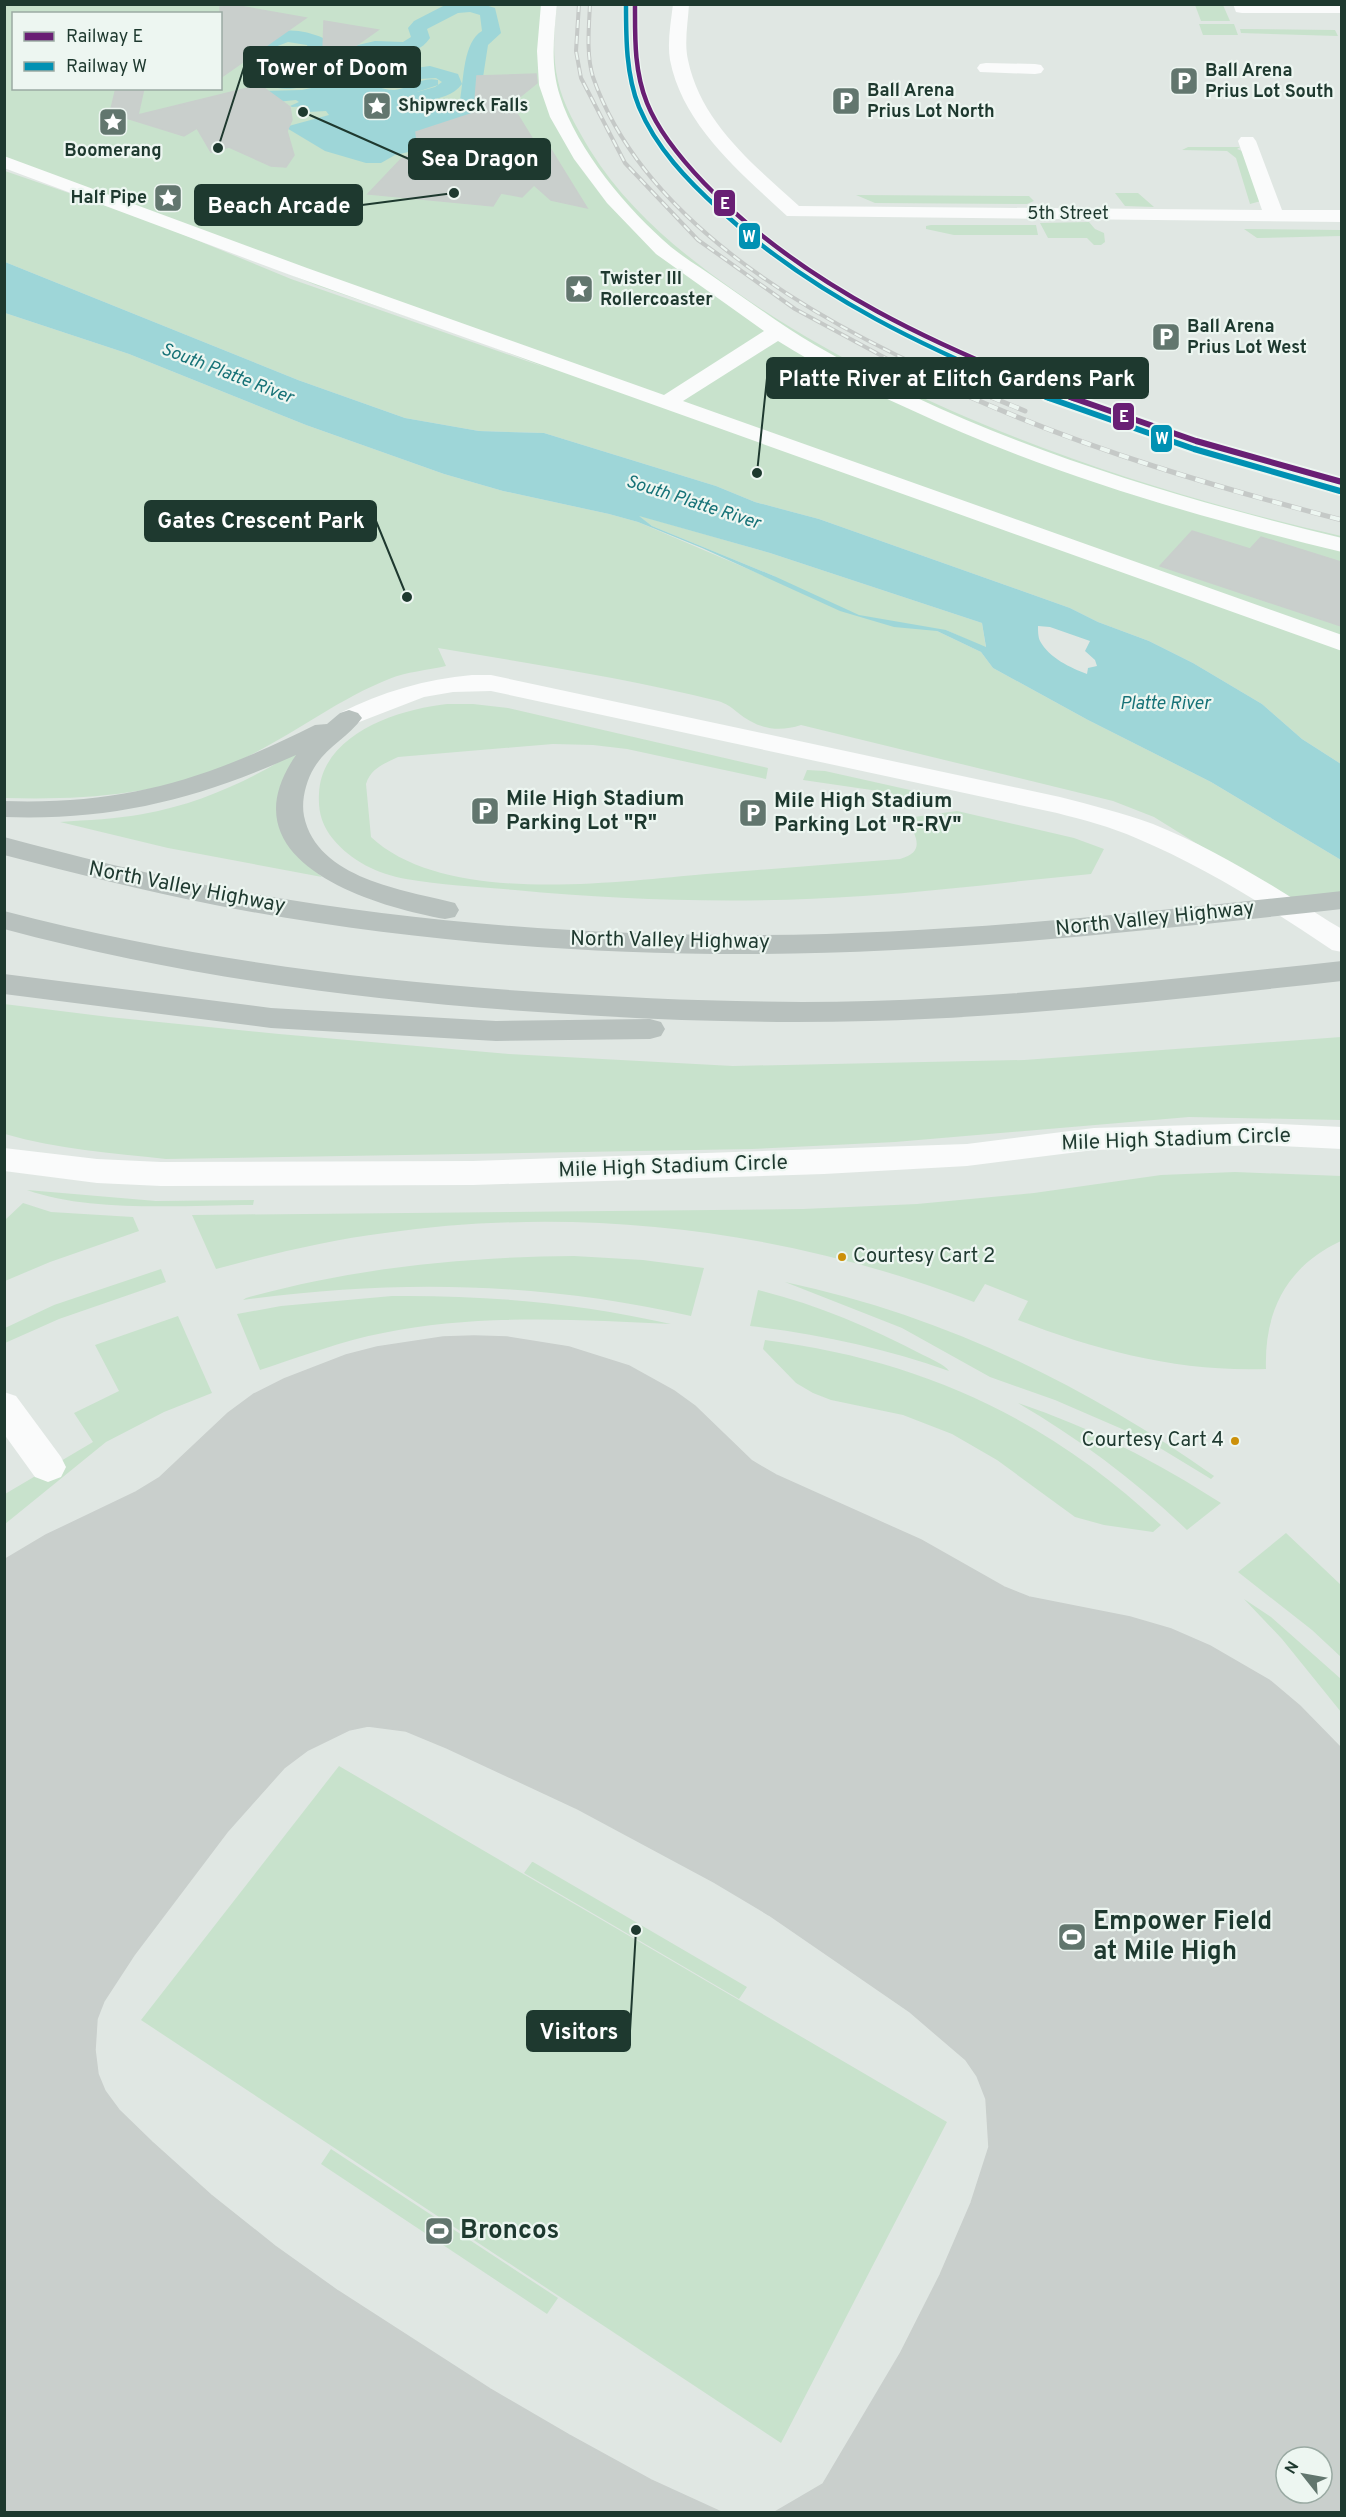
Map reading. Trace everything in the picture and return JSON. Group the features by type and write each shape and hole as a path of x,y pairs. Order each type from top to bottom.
{"highway":[{"path":"4,809 35,811 82,809 146,800 181,791 257,765 349,718"},
{"path":"349,718 306,760 291,790 289,806 292,822 300,842 316,861 341,879 389,898 485,916 808,944"},
{"name":"North Valley Highway","path":"4,846 125,878 301,910 406,925 516,936 614,941 808,944 979,936 1341,900"},
{"path":"4,920 160,957 260,974 379,990 532,1002 712,1011 836,1012 918,1009 1088,998 1341,971"},
{"path":"4,984 271,1018 496,1031 730,1028 918,1009"}],"street":[{"path":"549,4 543,58 547,78 551,97 580,156 620,205 664,250 779,331 817,355 887,390 1018,447 1189,504 1341,544"},
{"name":"5th Street","path":"681,4 678,59 692,99 732,153 794,212 1341,216"},
{"path":"1241,4 1242,8 1336,6"},
{"path":"986,68 1035,69"},
{"path":"1247,141 1274,215"},
{"path":"4,161 300,272 1341,644"},
{"path":"666,403 779,331"},
{"path":"349,718 405,693 434,686 491,683 1060,805 1102,816 1157,836 1207,862 1341,943"},
{"name":"Mile High Stadium Circle","path":"8,1164 161,1174 473,1173 967,1155 1094,1139 1262,1134 1341,1138"},
{"path":"4,1406 48,1467"}],"green space":[{"path":"5,5 557,5 554,43 560,90 575,125 590,150 620,191 655,228 735,291 802,334 874,374 949,410 1026,442 1185,495 1341,536 1341,764 1302,739 1262,704 1193,663 1149,641 1098,622 1070,608 819,519 755,502 716,486 544,433 479,431 405,418 298,380 5,262 5,171 153,222 291,279 547,368 473,339 316,285 173,227 5,167"},
{"path":"1195,5 1223,5 1230,21 1201,21"},
{"path":"1199,24 1234,24 1238,35 1203,35"},
{"path":"1240,29 1335,30 1338,36 1241,33"},
{"path":"1188,147 1240,147 1237,149 1242,151 1261,201 1250,204 1236,158 1227,151 1182,150"},
{"path":"1115,193 1138,193 1154,207 1125,206"},
{"path":"856,195 1029,196 1034,201 1027,204 875,203"},
{"path":"1089,222 1095,229 1104,233 1105,242 1101,245 1094,245 1087,238 1048,238 1040,223"},
{"path":"1036,225 1038,235 954,235 926,229 926,226"},
{"path":"1244,229 1341,230 1341,236 1257,238"},
{"path":"5,313 129,354 306,425 444,474 503,491 638,522 781,583 774,576 652,526 637,515 770,553 982,623 986,648 946,630 937,631 981,652 993,668 1088,720 1211,782 1341,860 1341,901 1296,905 1154,817 1113,801 801,725 775,729 759,725 724,703 649,685 438,648 446,666 403,675 368,688 245,758 197,777 116,794 88,797 5,798"},
{"path":"447,704 508,708 768,768 766,779 627,749 593,745 553,744 398,757 375,770 366,784 371,837 403,859 441,873 485,881 579,884 900,859 914,852 917,842 907,818 957,811 1074,838 1104,849 1091,874 892,894 776,900 645,899 558,894 420,881 396,877 375,870 348,854 326,829 319,801 323,773 333,755 348,740 366,728 407,712"},
{"path":"308,744 286,774 281,798 282,827 296,855 322,877 168,848 60,822 133,816 187,803 249,778"},
{"path":"807,770 825,771 937,796 933,805 902,809 892,793 803,780"},
{"path":"4,1004 279,1034 509,1054 733,1066 1024,1060 1341,1037 1341,1120 1189,1117 895,1142 752,1149 166,1159 65,1147 5,1134"},
{"path":"1235,1172 1341,1176 1341,1241 1306,1263 1282,1293 1269,1328 1266,1369 1202,1367 1170,1363 1109,1350 1018,1320 1028,1301 985,1284 974,1302 903,1277 831,1257 758,1241 684,1230 609,1224 534,1222 459,1225 342,1239 216,1269 192,1215 803,1209 917,1204 1034,1193 1161,1175"},
{"path":"27,1190 156,1201 254,1200 253,1205 109,1205 52,1197"},
{"path":"23,1203 51,1212 133,1217 139,1231 50,1262 5,1281 5,1220"},
{"path":"574,1256 643,1260 704,1268 691,1316 579,1296 468,1287 356,1289 243,1300 327,1279 408,1266 491,1259"},
{"path":"161,1269 166,1282 59,1319 5,1343 5,1328 54,1305"},
{"path":"785,1282 900,1313 1009,1357 1114,1412 1214,1476 1211,1479 1160,1448 1122,1429 1055,1400 990,1377 902,1328"},
{"path":"758,1290 821,1309 863,1326 934,1360 949,1371 900,1355 851,1343 750,1326"},
{"path":"392,1296 462,1297 532,1302 601,1311 671,1324 490,1320 418,1327 352,1340 260,1370 237,1314 281,1306"},
{"path":"178,1316 212,1393 164,1412 106,1442 5,1524 5,1494 93,1442 74,1413 119,1391 95,1345"},
{"path":"765,1340 822,1349 876,1362 928,1379 978,1400 1026,1424 1072,1453 1117,1487 1161,1525 1153,1532 1104,1525 1075,1517 997,1460 952,1434 903,1415 831,1400 813,1393 796,1383 763,1349"},
{"path":"1018,1403 1097,1434 1172,1473 1221,1503 1187,1530 1106,1461"},
{"path":"1286,1533 1341,1585 1341,1657 1312,1630 1238,1572"},
{"path":"1244,1599 1271,1617 1341,1679 1341,1712 1282,1639"},
{"path":"339,1766 947,2122 781,2443 141,2020"},
{"path":"532,1862 747,1987 739,1999 524,1873"},
{"name":"Broncos","path":"331,2149 558,2298 547,2314 321,2164"}],"water":[{"path":"357,78 391,90 401,89 421,81 438,80 438,85 417,92 407,98 408,102 432,113 445,114 465,110 505,115 473,114 444,123 422,149 395,155 381,163 366,163 325,151 285,127 329,115 326,111 308,112 308,106 290,106 299,102 296,100 276,102 263,91 302,90"},
{"name":"Platte River","path":"5,262 298,380 405,418 479,431 544,433 716,486 755,502 819,519 1070,608 1098,622 1149,641 1193,663 1262,704 1302,739 1341,764 1341,860 1211,782 1088,720 993,668 981,652 937,631 894,627 840,611 702,548 638,522 503,491 444,474 306,425 129,354 5,313","holes":["639,516 770,553 982,623 986,647 946,630 859,615 774,576 652,526","1038,626 1050,627 1090,641 1085,651 1095,660 1097,666 1088,668 1087,674 1061,662 1040,641"]}],"building":[{"path":"239,6 306,18 222,77 222,12 220,12 220,7"},
{"path":"324,21 378,30 351,49 323,52"},
{"path":"536,74 537,83 511,104 535,143 544,142 550,148 587,208 551,200 534,185 522,197 501,193 493,206 368,194 401,159 418,150 416,132 474,113 477,76"},
{"path":"260,85 290,107 292,120 287,131 294,155 286,167 271,166 229,147 211,152 197,128 184,136 110,113 116,90 144,90 138,115"},
{"path":"1192,531 1250,549 1261,537 1341,562 1341,626 1160,566"},
{"name":"Empower Field at Mile High","path":"443,1337 507,1337 569,1347 629,1366 674,1391 695,1406 752,1461 776,1475 921,1540 1004,1587 1029,1597 1130,1617 1171,1629 1210,1646 1269,1680 1300,1706 1341,1748 1341,2512 775,2512 823,2484 900,2354 940,2275 971,2203 989,2147 986,2099 977,2076 966,2060 910,2012 769,1915 714,1882 578,1809 447,1748 406,1731 368,1726 349,1730 308,1750 284,1768 227,1832 134,1955 104,2001 97,2019 95,2050 98,2074 105,2091 119,2110 211,2195 275,2246 338,2291 490,2389 569,2435 651,2480 721,2512 4,2512 4,1560 46,1535 136,1492 159,1478 228,1413 254,1394 284,1379 346,1355 377,1347"}],"waterway":[{"path":"479,44 483,38 492,33 489,12 470,7 454,8 420,25 417,28 421,38 411,46 405,47 375,47 334,55 318,51 316,42 310,39 295,36 280,37 268,43 265,49 283,56 284,60 266,68 263,75 273,81 288,83 302,81 314,74 322,64 346,60 361,63 366,76 377,79 399,78 430,72 441,73 451,78 452,84 442,91 420,97 417,103 428,110 443,112 464,107 469,103 479,46"}],"railway":[{"path":"579,4 576,51 581,78 625,163 698,240 795,309 906,369 974,399"},
{"path":"590,4 588,40 593,77 620,134 658,186 706,233 760,275 818,313 878,346 995,399"},
{"path":"970,397 1107,451 1247,494 1342,520"},
{"path":"991,397 1025,411"}],"rail line":[{"name":"W","path":"626,4 629,68 634,93 644,119 660,146 680,171 740,229 798,273 860,311 925,345 1051,399 1194,449 1340,491"},
{"name":"E","path":"635,4 636,55 640,80 647,104 661,130 688,166 719,198 774,245 803,266 864,303 928,337 1054,391 1196,441 1342,482"}],"place":[{"name":"Ball Arena Prius Lot South","path":"1184,81"},
{"name":"Ball Arena Prius Lot North","path":"846,101"},
{"name":"Shipwreck Falls","path":"377,106"},
{"name":"Sea Dragon","path":"303,112"},
{"name":"Boomerang","path":"113,122"},
{"name":"Tower of Doom","path":"218,148"},
{"name":"Beach Arcade","path":"454,193"},
{"name":"Half Pipe","path":"168,198"},
{"name":"Twister III Rollercoaster","path":"579,289"},
{"name":"Ball Arena Prius Lot West","path":"1166,337"},
{"name":"Platte River at Elitch Gardens Park","path":"757,473"},
{"name":"Gates Crescent Park","path":"407,597"},
{"name":"Mile High Stadium Parking Lot \"R\"","path":"485,811"},
{"name":"Mile High Stadium Parking Lot \"R-RV\"","path":"753,813"},
{"name":"Courtesy Cart 2","path":"842,1257"},
{"name":"Courtesy Cart 4","path":"1235,1441"},
{"name":"Visitors","path":"636,1930"},
{"name":"Empower Field at Mile High","path":"1072,1937"},
{"name":"Broncos","path":"439,2231"}],"water label":[{"name":"South Platte River","path":"227,374"},
{"name":"South Platte River","path":"693,503"}]}
